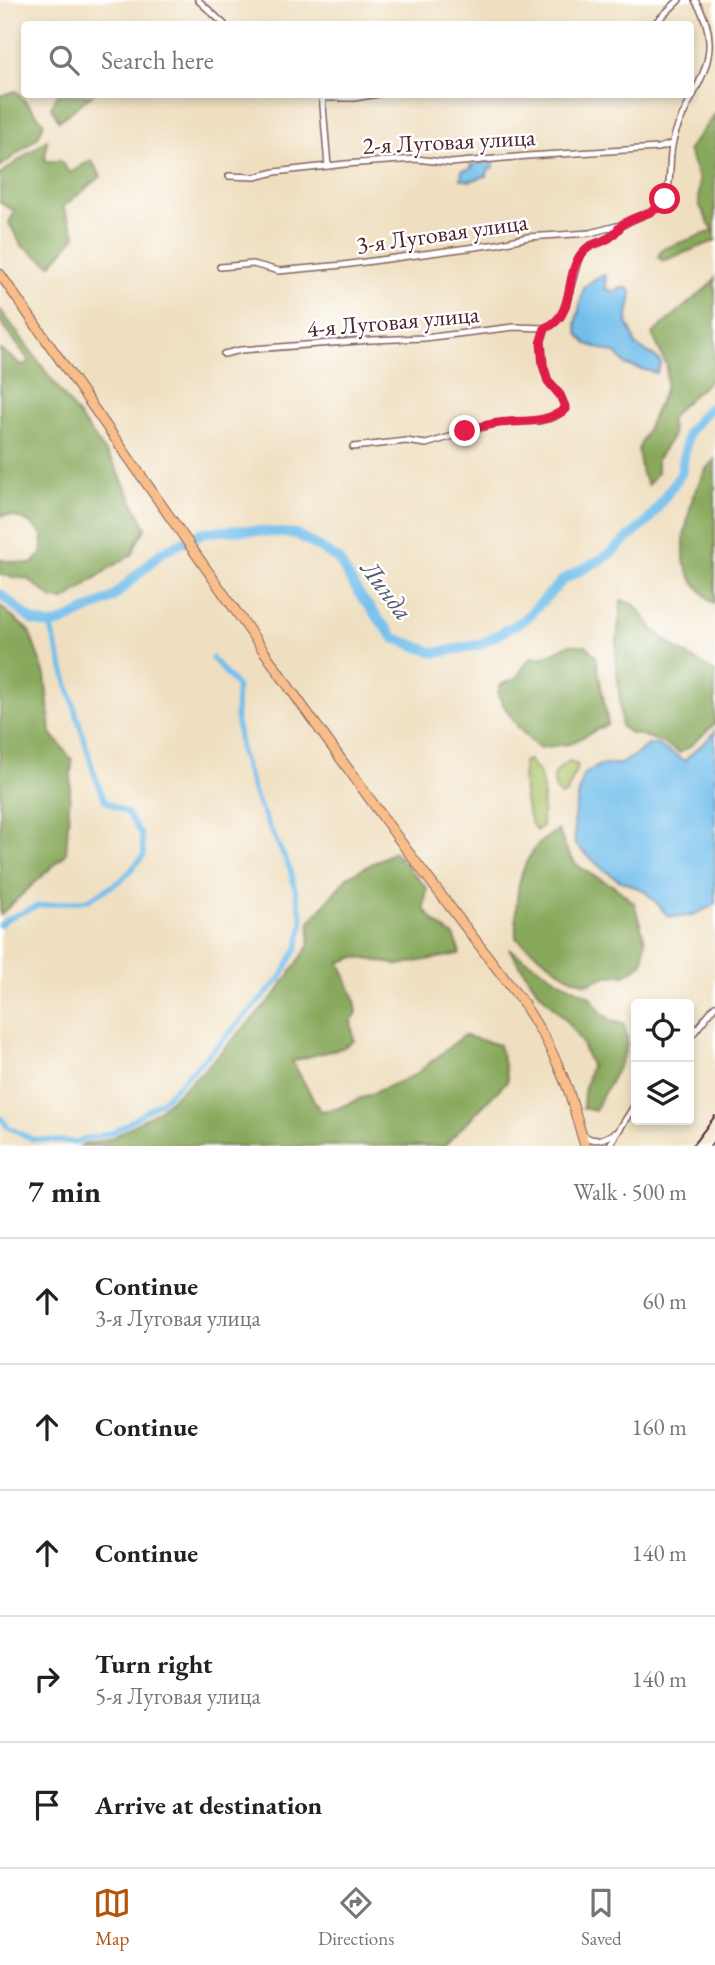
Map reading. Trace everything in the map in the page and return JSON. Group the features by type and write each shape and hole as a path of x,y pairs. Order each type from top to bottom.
{"main road":[{"path":"0,274 384,819 534,1019 568,1089 586,1146"}],"street":[{"path":"198,0 221,21"},
{"path":"657,21 680,0"},
{"path":"694,91 709,55 706,19 695,0"},
{"path":"322,98 328,166"},
{"path":"672,144 691,98"},
{"name":"2-я Луговая улица","path":"229,176 255,177 328,166 423,159 452,163 657,148 672,144"},
{"name":"3-я Луговая улица","path":"220,267 253,264 279,271 343,265 497,244 528,237 590,233 624,224 663,203 672,144"},
{"path":"353,447 406,442 426,444 497,423 538,421 554,417 566,409 560,395 548,381 543,365 541,341 545,328 561,316 579,257 589,246 609,239 624,224"},
{"name":"4-я Луговая улица","path":"223,354 372,340 424,338 514,327 545,328"},
{"path":"694,1033 715,1006"},
{"path":"609,1146 631,1111"},
{"path":"581,1132 587,1138 600,1140 618,1132"}],"green space":[{"path":"16,91 44,123 38,137 0,167 0,96"},
{"path":"55,98 88,98 59,121 51,107"},
{"path":"715,114 715,241 663,261 658,257 662,249 713,231 699,204 699,179 688,150"},
{"path":"47,140 45,161 60,161 70,173 91,160 101,176 63,207 76,236 51,265 22,246 9,223 15,211 0,203 0,174"},
{"path":"715,278 715,376 681,406 670,420 673,435 657,459 657,473 648,485 642,474 638,450 666,387 667,366 652,334"},
{"path":"0,309 114,464 146,528 133,554 65,600 53,599 28,579 0,575 0,560 31,564 41,555 43,536 24,520 0,516 0,349 22,365 30,362 0,321"},
{"path":"715,459 715,604 692,580 684,561 684,536 693,496 706,469"},
{"path":"621,600 634,604 655,631 677,649 715,672 715,724 679,753 664,744 631,733 621,726 616,655"},
{"path":"0,606 29,631 45,675 51,733 72,760 66,854 0,915"},
{"path":"569,645 586,645 596,657 608,724 569,744 539,748 521,731 507,710 498,695 500,685 515,679 531,657 544,657"},
{"path":"529,760 540,775 543,790 542,826 536,831 528,815 524,789 523,762"},
{"path":"569,761 578,765 567,793 560,796 554,776 559,768"},
{"path":"558,830 576,864 614,886 634,903 645,940 643,963 625,975 606,976 587,984 567,976 516,938 517,900 526,863 540,843"},
{"path":"394,852 427,888 424,909 435,922 455,937 460,954 398,965 356,957 340,962 355,1000 357,1013 351,1021 354,1041 342,1048 292,1061 320,1111 336,1109 415,1075 464,1035 499,1045 508,1080 444,1146 79,1146 112,1138 159,1110 204,1070 275,995 309,946 310,922 347,877"},
{"path":"509,949 589,996 613,1022 623,1023 627,1039 624,1055 595,1111 583,1108 591,1065 581,1042 565,1019 538,991"}],"water":[{"path":"490,161 494,163 494,168 489,169 486,176 470,181 461,179 462,170 473,167 470,165"},
{"path":"605,275 606,289 615,292 628,288 632,293 627,322 635,345 661,363 657,373 626,365 617,354 587,344 578,334 576,323 584,287"},
{"path":"715,731 715,904 692,915 668,916 643,890 604,870 575,844 574,817 583,775 600,765 620,764 647,745 658,745 685,761"}],"waterway":[{"name":"Линда","path":"0,594 33,621 50,625 112,598 162,552 204,532 241,530 296,534 338,559 359,594 394,638 435,653 479,645 524,620 564,579 606,557 648,521 681,474 688,433 707,410 715,405"},
{"path":"0,925 7,919 37,906 88,900 122,880 144,855 141,834 127,813 105,801 50,625"},
{"path":"0,1117 8,1127 32,1139 74,1142 114,1132 162,1101 221,1042 280,979 298,946 303,921 290,869 256,799 241,753 236,715 237,686 212,658"}],"railway":[{"path":"692,1146 715,1116"},
{"path":"710,1146 715,1140"}],"route":[{"path":"465,431 497,423 538,421 554,417 566,409 560,395 548,381 543,365 541,341 545,328 561,316 577,262 584,250 609,239 624,224 658,208 665,199"}]}
